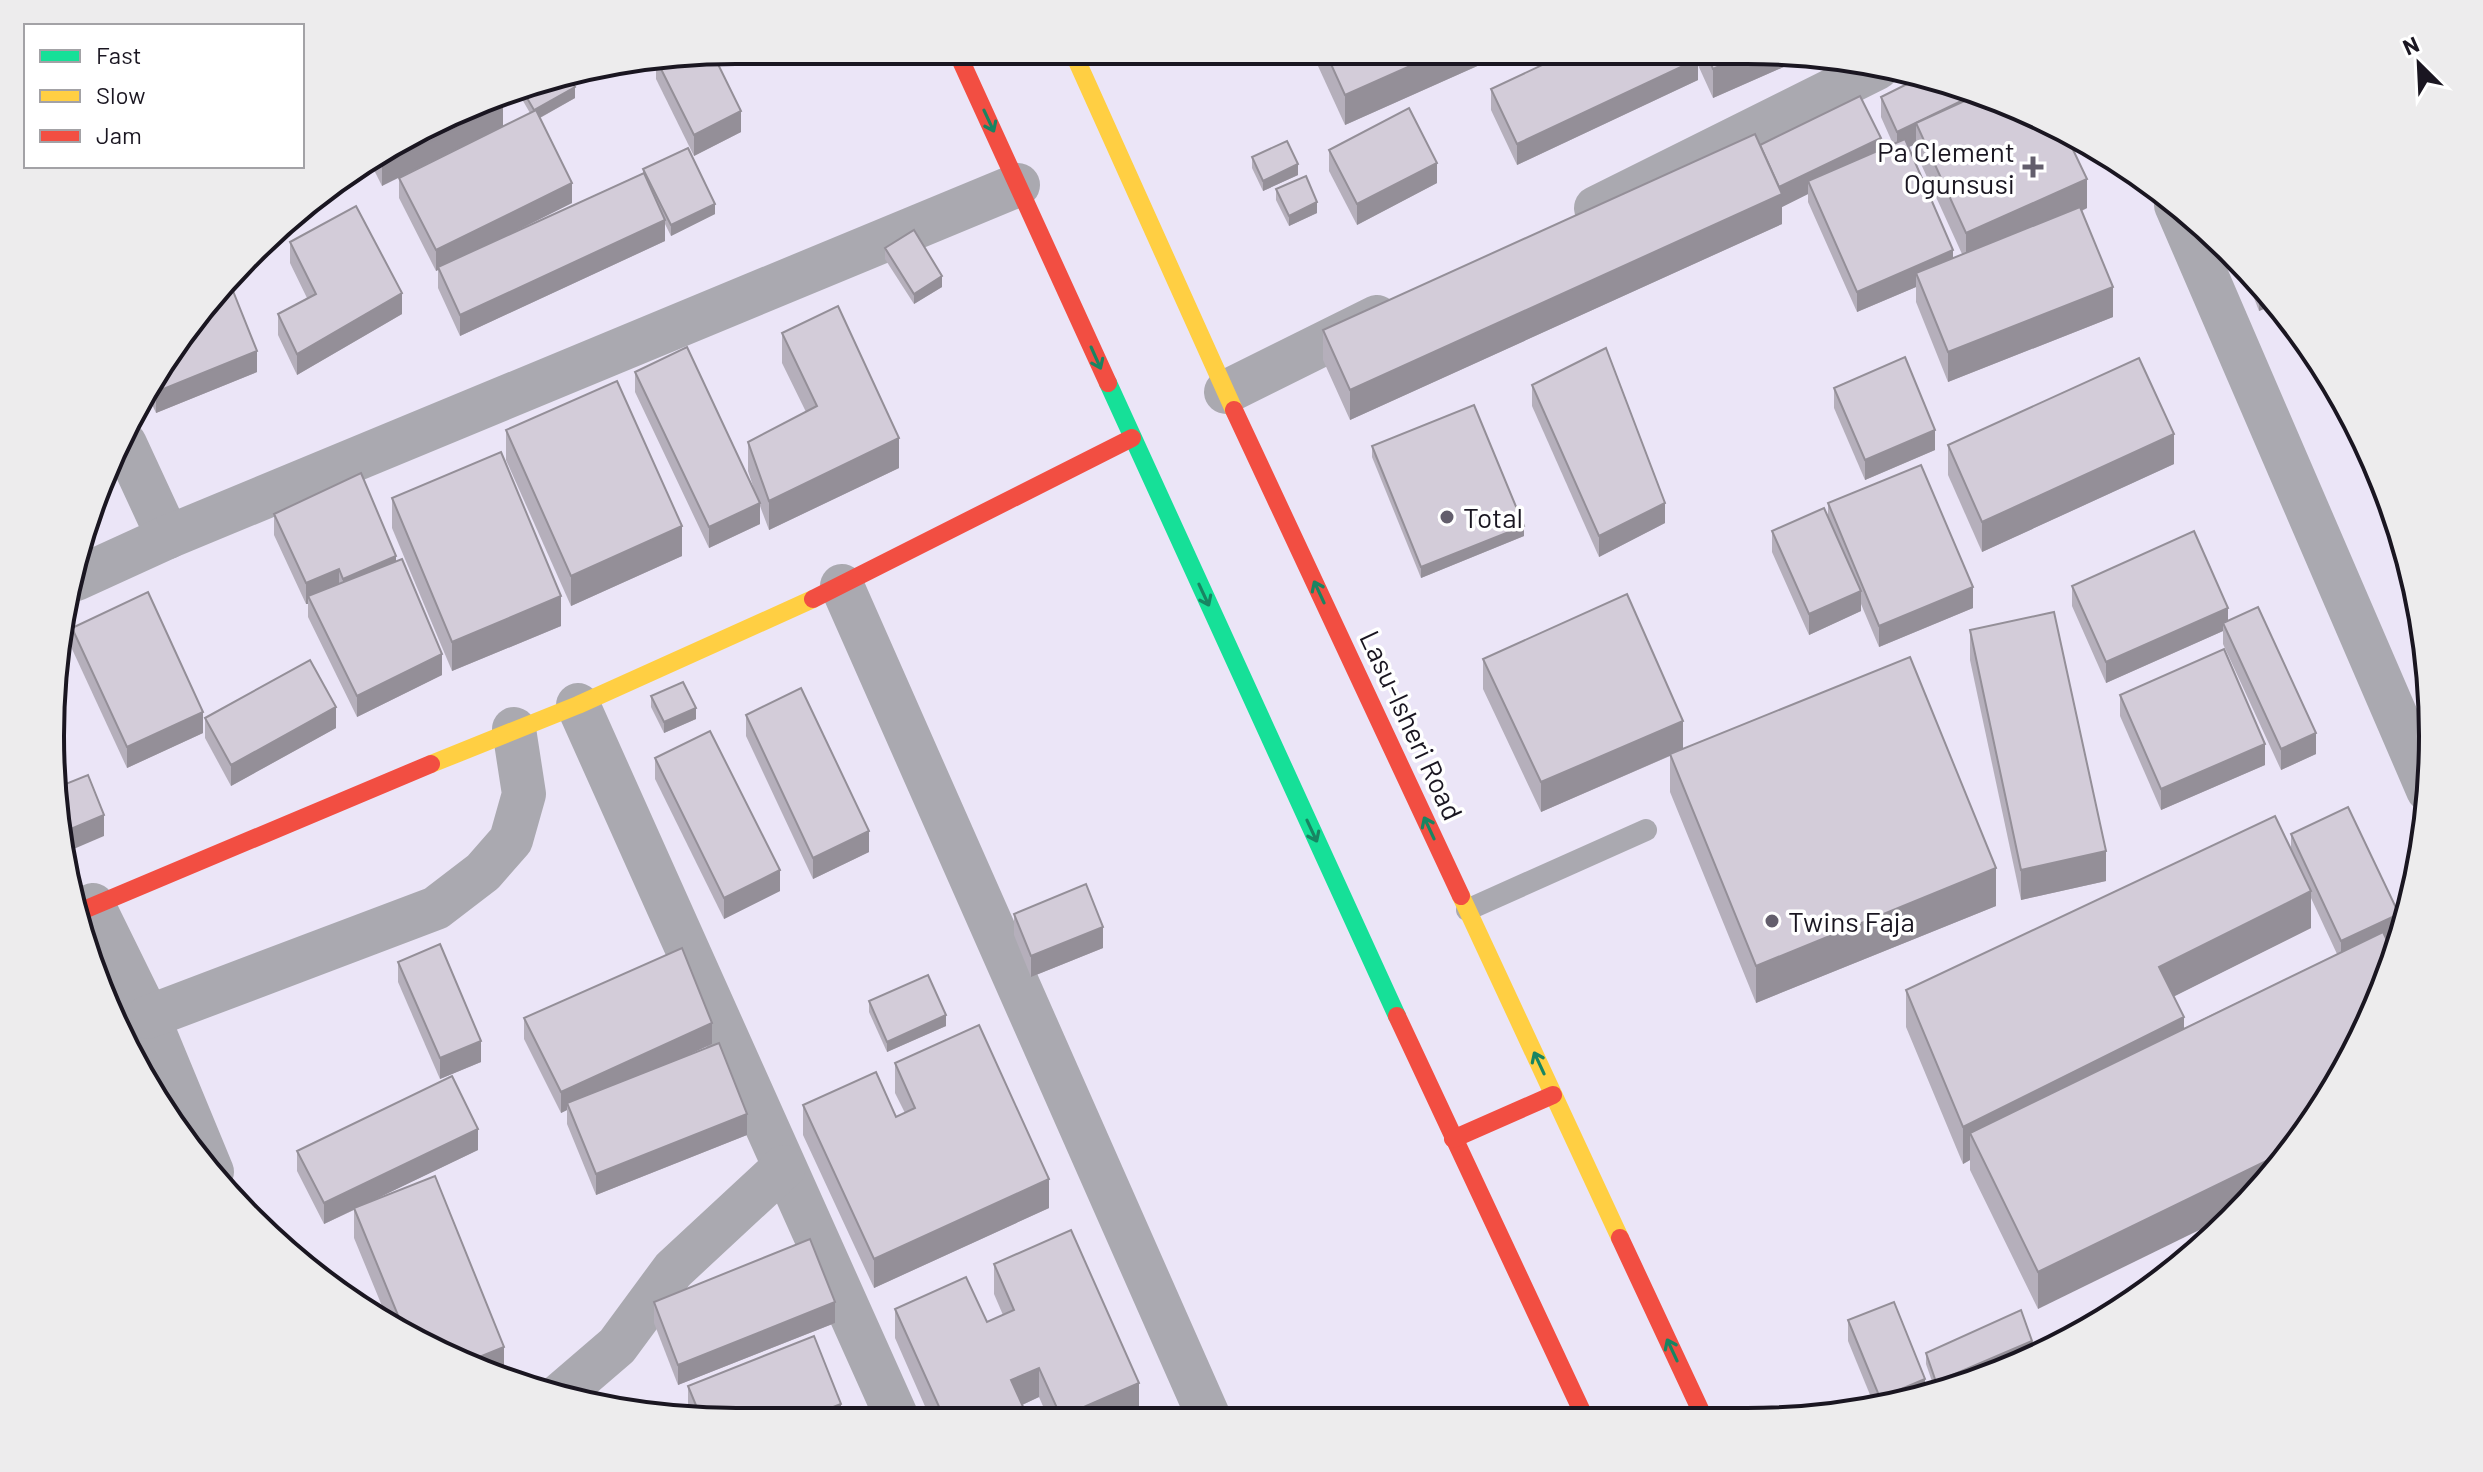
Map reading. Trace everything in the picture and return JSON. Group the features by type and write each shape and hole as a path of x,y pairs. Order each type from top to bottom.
{"main road":[{"path":"962,64 1453,1139 1580,1408"},
{"name":"Lasu-Isheri Road","path":"1078,64 1226,392 1699,1408"},
{"path":"86,908 578,705 842,586 1132,438"},
{"path":"1453,1139 1553,1095"}],"street":[{"path":"1566,223 1864,75"},
{"path":"84,575 168,537 1018,185"},
{"path":"2186,227 2418,767"},
{"path":"1226,392 1410,300"},
{"path":"128,450 168,537"},
{"path":"842,586 1205,1408"},
{"path":"578,705 893,1408"},
{"path":"148,1017 436,908 483,872 511,840 524,794 514,729"},
{"path":"87,910 148,1017 198,1138"},
{"path":"570,1387 617,1346 673,1270 784,1167"}],"lane":[{"path":"1467,910 1646,830"}],"building":[{"path":"718,64 741,111 694,135 661,69"},
{"path":"1331,64 1415,64 1345,95"},
{"path":"1544,64 1687,64 1517,144 1491,89"},
{"path":"573,84 575,87 534,110 527,98"},
{"path":"1907,84 1963,100 1897,132 1881,97"},
{"path":"1860,96 1881,138 1779,187 1760,145"},
{"path":"1965,101 2004,115 2072,148 2087,179 1966,233 1916,123"},
{"path":"1409,108 1437,163 1357,204 1329,150"},
{"path":"494,110 384,164 439,133"},
{"path":"536,110 572,183 436,250 399,178"},
{"path":"1755,134 1782,194 1350,390 1323,330"},
{"path":"1905,139 1953,250 1857,292 1808,181"},
{"path":"1287,141 1298,164 1263,181 1252,157"},
{"path":"688,148 715,204 671,225 643,169"},
{"path":"644,173 665,220 460,315 438,267"},
{"path":"1306,176 1317,202 1289,216 1276,189"},
{"path":"356,206 402,293 297,354 278,314 316,294 290,242"},
{"path":"2080,207 2113,287 1948,352 1916,273"},
{"path":"914,230 942,276 914,294 885,248"},
{"path":"233,291 257,351 160,390 203,327"},
{"path":"838,306 899,438 769,501 748,442 817,406 782,333"},
{"path":"687,347 760,503 709,527 635,372"},
{"path":"1606,348 1665,503 1599,536 1532,385"},
{"path":"1905,357 1935,430 1865,460 1834,388"},
{"path":"2139,358 2174,434 1982,522 1948,445"},
{"path":"617,381 682,526 571,576 506,430"},
{"path":"1474,405 1524,526 1421,567 1372,446"},
{"path":"501,452 561,596 452,642 392,498"},
{"path":"1921,465 1973,587 1879,626 1828,503"},
{"path":"361,473 396,556 343,579 339,569 306,583 274,514"},
{"path":"1824,508 1861,591 1809,614 1772,531"},
{"path":"2194,531 2228,608 2106,662 2072,586"},
{"path":"402,559 442,654 357,696 308,596"},
{"path":"148,592 203,712 127,747 73,627"},
{"path":"1627,594 1683,721 1541,782 1483,659"},
{"path":"2258,607 2316,733 2281,749 2223,623"},
{"path":"2054,612 2106,851 2021,870 1970,630"},
{"path":"2224,649 2265,744 2161,789 2120,695"},
{"path":"1910,657 1996,868 1756,966 1670,754"},
{"path":"310,660 336,707 231,765 205,718"},
{"path":"683,682 696,708 664,722 651,696"},
{"path":"801,688 869,831 813,858 746,715"},
{"path":"710,731 780,870 724,898 655,758"},
{"path":"88,775 104,815 71,829 65,784"},
{"path":"2348,807 2396,908 2394,916 2341,941 2291,834"},
{"path":"2275,816 2311,891 2159,967 2184,1017 1963,1127 1906,990"},
{"path":"1086,884 1103,927 1031,956 1014,914"},
{"path":"2383,932 2387,940 2368,993 2329,1072 2267,1161 2038,1272 1970,1133"},
{"path":"440,944 481,1041 440,1058 398,962"},
{"path":"682,948 712,1023 561,1092 524,1018"},
{"path":"928,975 946,1015 887,1042 869,1001"},
{"path":"979,1025 1049,1179 874,1259 803,1105 876,1072 896,1117 915,1108 895,1063"},
{"path":"719,1043 747,1114 596,1174 567,1103"},
{"path":"452,1076 478,1129 324,1203 297,1151"},
{"path":"435,1176 504,1347 479,1357 399,1317 354,1208"},
{"path":"1071,1230 1139,1383 1082,1408 1057,1408 1039,1368 1011,1380 1024,1408 940,1408 895,1309 966,1277 987,1322 1014,1310 994,1264"},
{"path":"810,1239 835,1302 678,1365 654,1302"},
{"path":"1894,1302 1925,1379 1879,1395 1848,1320"},
{"path":"2021,1310 2032,1341 1935,1381 1926,1353"},
{"path":"814,1336 841,1404 831,1408 697,1407 688,1386"}],"traffic: fast":[{"path":"1108,383 1397,1016"}],"traffic: slow":[{"path":"1078,64 1234,410"},
{"path":"431,764 578,705 813,599"},
{"path":"1461,896 1620,1238"}],"traffic: jam":[{"path":"962,64 1108,383"},
{"path":"1234,410 1461,896"},
{"path":"813,599 1132,438"},
{"path":"87,909 431,764"},
{"path":"1397,1016 1580,1408"},
{"path":"1453,1139 1553,1095"},
{"path":"1620,1238 1699,1408"}],"place":[{"name":"Pa Clement Ogunsusi","path":"2033,167"},
{"name":"Total","path":"1447,517"},
{"name":"Twins Faja","path":"1772,921"}]}
